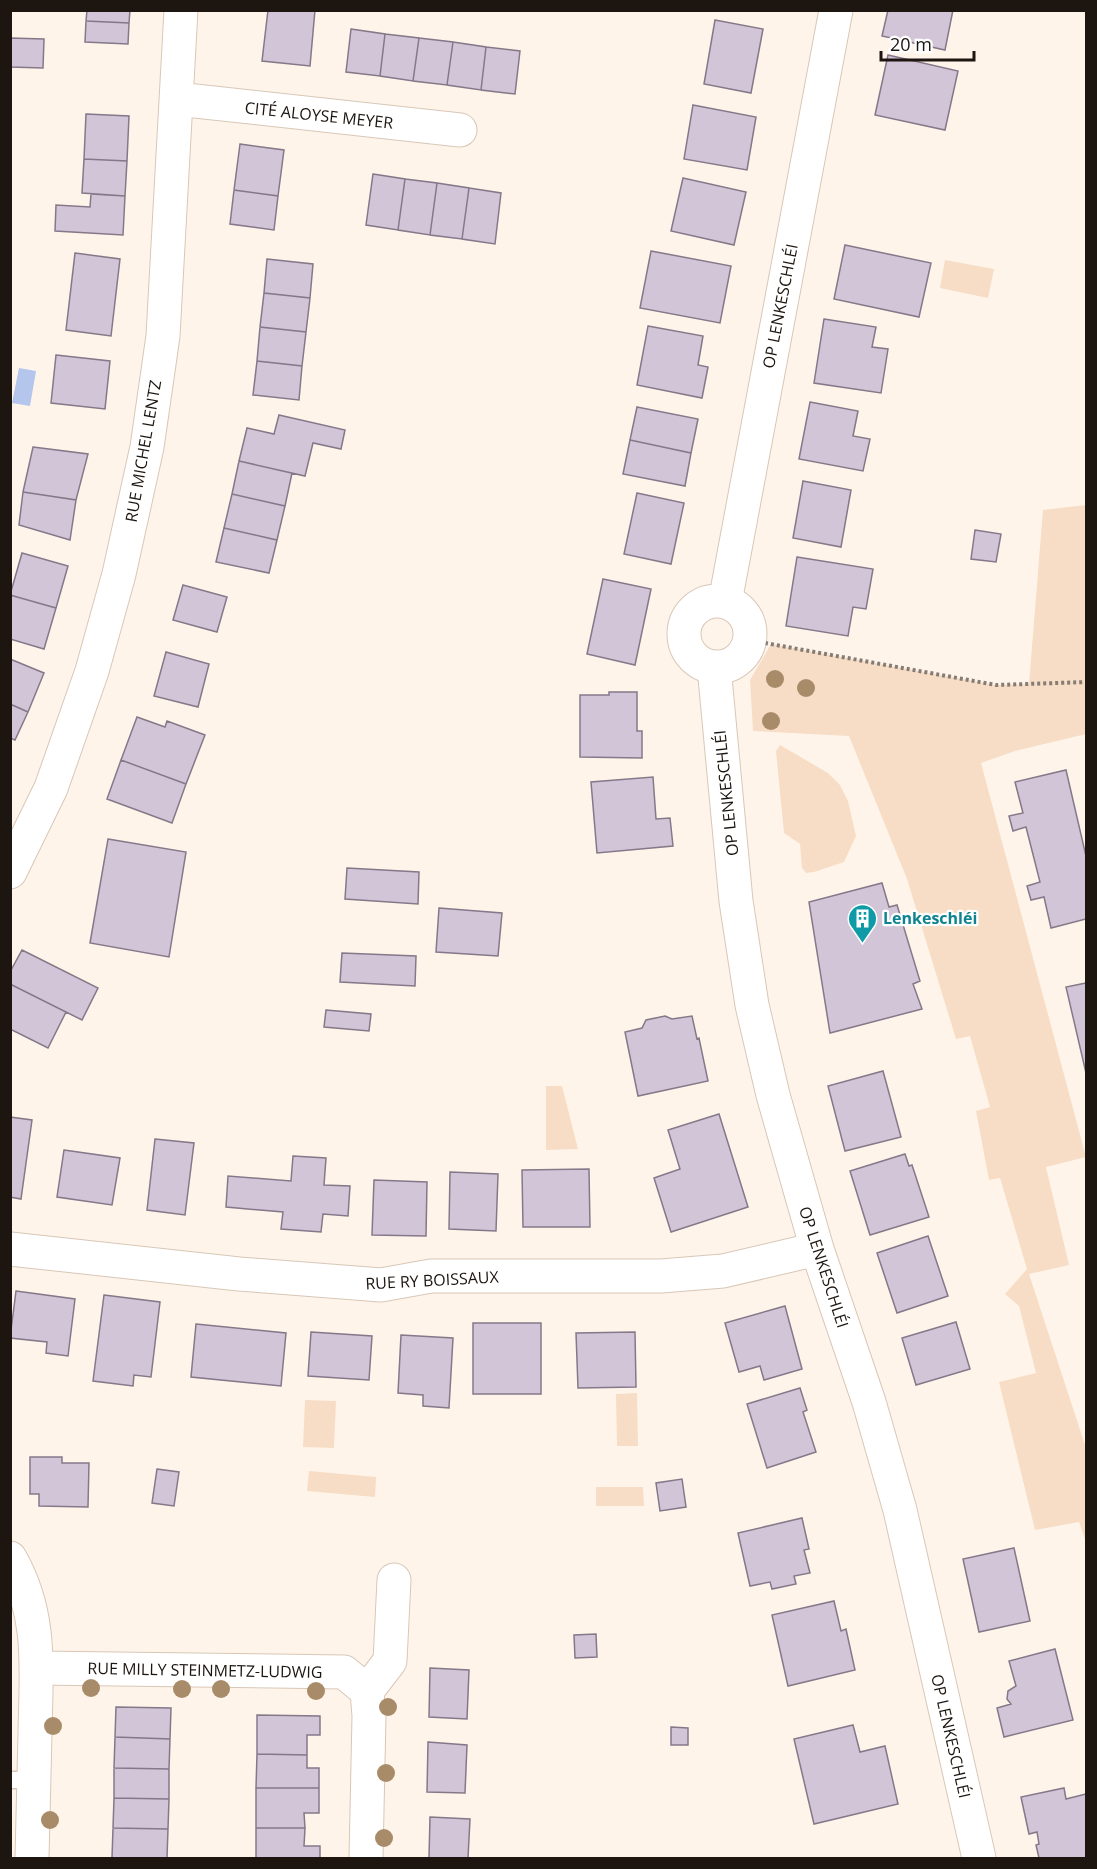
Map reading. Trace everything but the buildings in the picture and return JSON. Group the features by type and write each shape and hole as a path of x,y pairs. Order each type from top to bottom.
{"street":[{"name":"RUE MICHEL LENTZ","path":"10,872 51,788 92,671 124,551 147,447 164,336 181,10"},
{"name":"OP LENKESCHLÉI","path":"724,602 836,10"},
{"name":"CITÉ ALOYSE MEYER","path":"177,99 460,130"},
{"path":"714,601 724,602 734,606 747,621 750,631 749,641 740,658 723,667 714,667 694,658 684,639 684,629 694,610 714,601"},
{"name":"OP LENKESCHLÉI","path":"714,667 736,901 752,1005 773,1095 816,1249 869,1402 900,1510 979,1858"},
{"name":"RUE RY BOISSAUX","path":"10,1249 239,1274 381,1285 431,1276 681,1274 723,1271 816,1249"},
{"path":"10,1558 23,1580 34,1625 36,1668 22,1780 32,1858"},
{"path":"366,1858 369,1716 367,1691 390,1661 394,1580"},
{"name":"RUE MILLY STEINMETZ-LUDWIG","path":"36,1668 344,1672 367,1691"}],"path":[{"path":"765,644 996,685 1086,682"}],"shaded area":[{"path":"945,260 994,269 988,298 940,288"},
{"path":"1086,505 1086,734 1015,751 981,763 1086,1157 1046,1167 1069,1265 1029,1274 1086,1448 1086,1542 1079,1522 1035,1530 999,1382 1036,1373 1019,1306 1005,1294 1027,1269 1000,1178 989,1180 976,1111 990,1107 970,1036 956,1039 907,879 849,736 753,731 750,680 771,644 996,685 1029,684 1043,510"},
{"path":"780,745 828,773 840,785 848,801 856,836 844,862 814,872 806,873 802,868 800,844 784,833 776,751"},
{"path":"546,1086 562,1086 578,1149 546,1150"},
{"path":"637,1393 638,1446 617,1446 616,1394"},
{"path":"305,1400 336,1401 334,1448 303,1447"},
{"path":"309,1471 376,1477 375,1497 307,1491"},
{"path":"596,1487 643,1487 644,1506 596,1506"}],"water":[{"path":"19,368 36,371 30,406 12,403"}],"place":[{"name":"Lenkeschléi","path":"862,944"}]}
